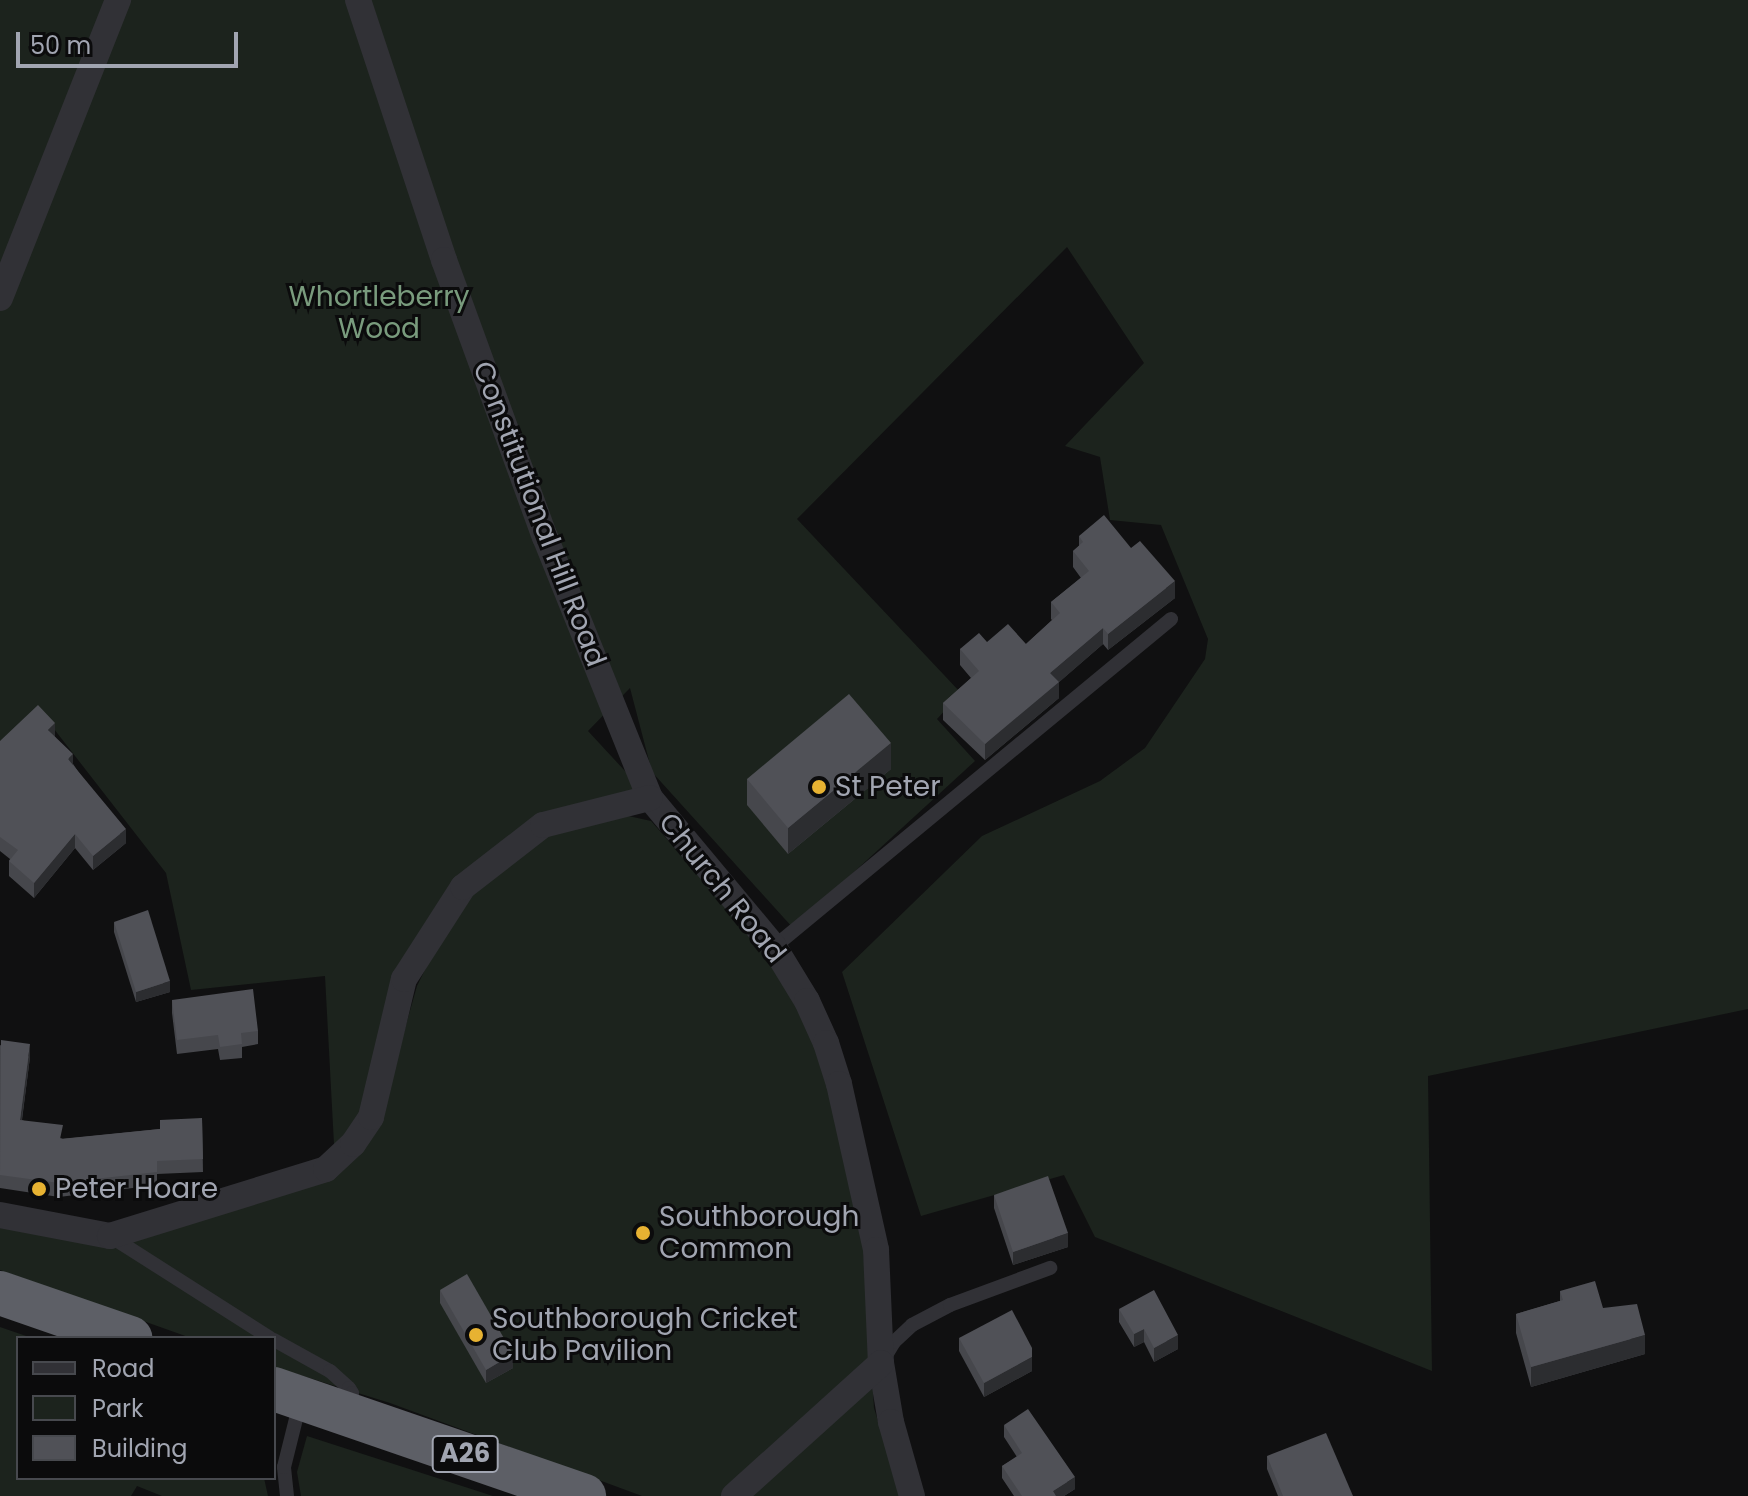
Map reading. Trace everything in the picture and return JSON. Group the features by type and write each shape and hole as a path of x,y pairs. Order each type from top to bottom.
{"highway":[{"path":"0,1293 124,1336"},
{"name":"A26","path":"288,1394 584,1496"}],"street":[{"path":"0,298 118,0"},
{"name":"Constitutional Hill Road","path":"358,0 444,260 540,523 650,798"},
{"name":"Church Road","path":"0,1215 110,1236 315,1174 335,1163 371,1117 404,979 463,887 543,825 650,798 774,947 807,1001 839,1084 876,1250 881,1363 891,1422 912,1496"},
{"path":"734,1496 881,1363"}],"lane":[{"path":"774,947 1171,619"},
{"path":"110,1236 267,1336"},
{"path":"881,1363 894,1342 912,1325 950,1305 1050,1268"},
{"path":"276,1341 330,1371 349,1388 352,1393 347,1413"},
{"path":"287,1496 284,1467 288,1394"}],"green space":[{"name":"Whortleberry Wood","path":"0,0 1748,0 1748,1009 1428,1076 1432,1371 1095,1237 1064,1175 921,1216 842,972 982,836 1100,781 1145,748 1205,659 1208,639 1161,525 1110,520 1100,457 1065,446 1144,363 1067,247 797,519 961,693 937,719 975,761 793,928 652,772 630,688 588,731 650,798 543,825 463,887 403,983 371,1117 335,1163 325,976 191,990 166,873 40,711 0,748"},
{"name":"Southborough Common","path":"615,813 651,821 757,941 810,1024 841,1132 862,1232 874,1408 901,1496 642,1496 390,1403 276,1368 276,1336 185,1336 0,1270 0,1227 101,1244 341,1167 383,1106 417,986 448,923 468,895 562,825"},
{"path":"0,1327 26,1336 16,1336 16,1480 264,1480 268,1496 162,1496 137,1486 131,1496 0,1496"},
{"path":"307,1436 493,1496 301,1496 297,1472"}],"building":[{"path":"1104,515 1131,548 1140,541 1175,581 1108,634 1103,628 1050,673 1059,682 985,744 943,703 979,671 960,649 979,633 987,642 1008,624 1026,644 1060,613 1051,602 1089,571 1073,551 1083,542 1079,536"},
{"name":"St Peter","path":"849,694 891,743 788,828 747,779"},
{"path":"38,705 55,723 48,730 73,754 68,759 126,829 93,856 75,834 34,883 9,861 18,850 0,837 0,741"},
{"path":"148,910 170,981 136,992 114,922"},
{"path":"253,989 258,1031 241,1033 242,1044 220,1047 218,1035 177,1040 172,1000"},
{"path":"1,1040 30,1044 20,1120 63,1125 60,1139 160,1129 160,1120 202,1118 203,1159 157,1161 157,1172 59,1183 0,1175"},
{"path":"1048,1176 1068,1233 1013,1252 994,1195"},
{"name":"Southborough Cricket Club Pavilion","path":"467,1274 513,1354 486,1370 440,1290"},
{"path":"1595,1281 1603,1308 1637,1304 1645,1335 1531,1367 1516,1314 1563,1300 1560,1291"},
{"path":"1154,1290 1178,1335 1154,1348 1144,1329 1134,1334 1119,1309"},
{"path":"1012,1310 1032,1348 1032,1357 984,1383 959,1338"},
{"path":"1028,1409 1075,1477 1053,1491 1056,1496 1022,1496 1002,1466 1022,1453 1004,1425"},
{"path":"1326,1433 1353,1496 1283,1496 1267,1456"}],"place":[{"name":"St Peter","path":"819,787"},
{"name":"Peter Hoare","path":"39,1189"},
{"name":"Southborough Common","path":"643,1233"},
{"name":"Southborough Cricket Club Pavilion","path":"476,1335"}]}
